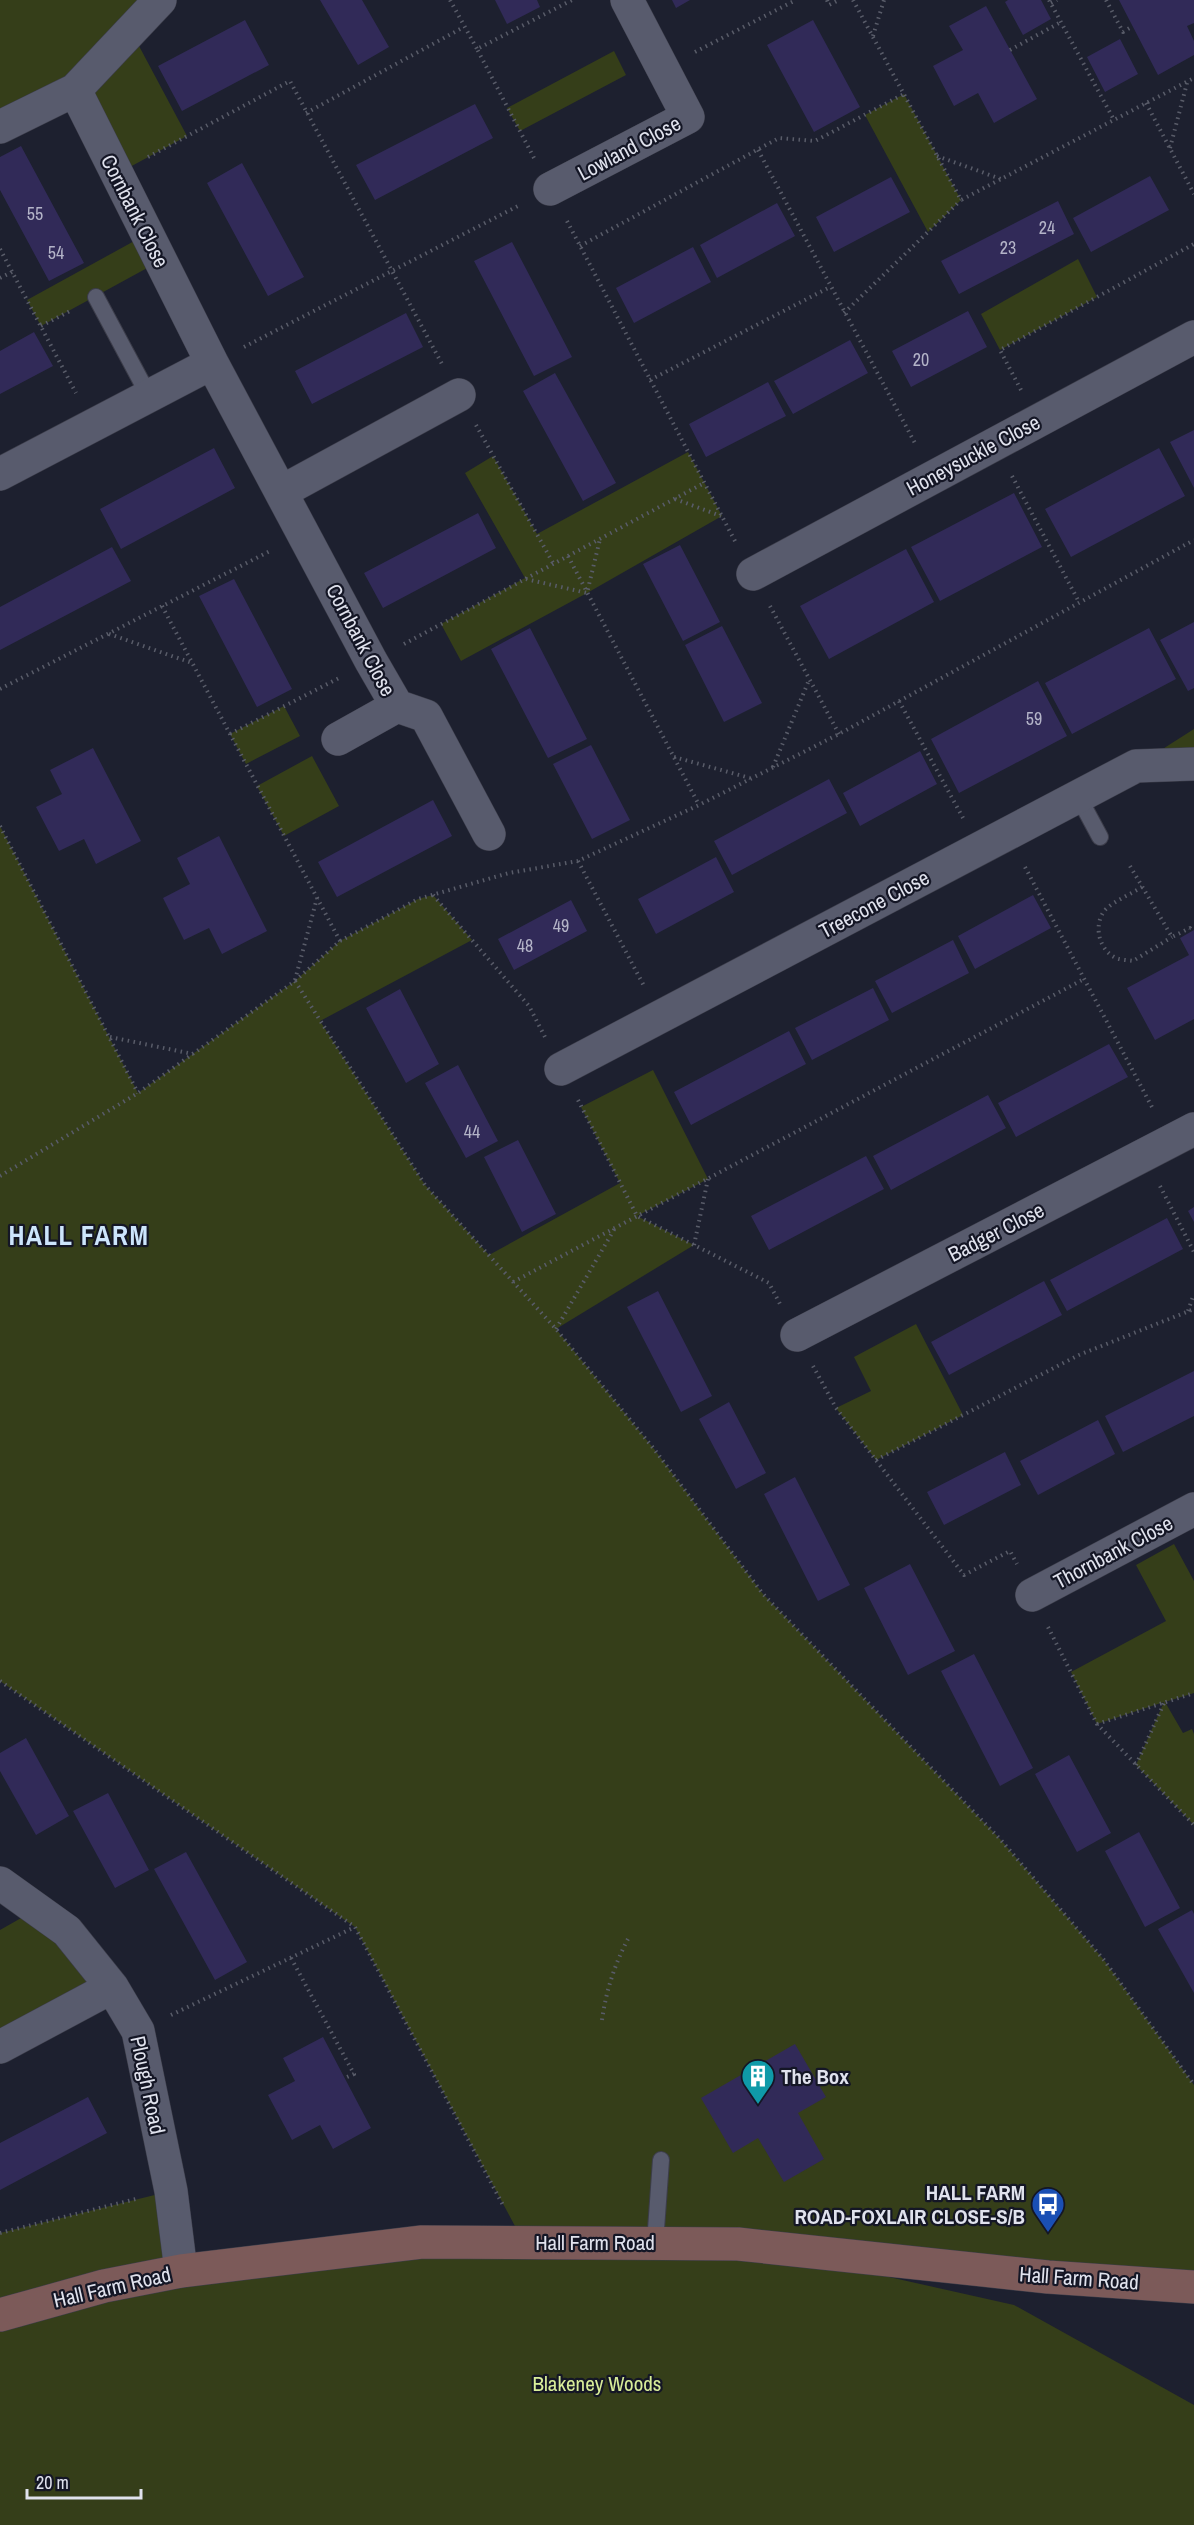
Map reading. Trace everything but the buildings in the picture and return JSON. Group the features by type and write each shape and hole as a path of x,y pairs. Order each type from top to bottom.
{"street":[{"path":"0,127 75,90 160,0"},
{"name":"Lowland Close","path":"550,189 688,117 627,0"},
{"name":"Cornbank Close","path":"75,90 212,363 371,661 397,706 426,716 489,834"},
{"name":"Honeysuckle Close","path":"753,573 1194,337"},
{"path":"0,474 212,363"},
{"path":"281,492 459,395"},
{"path":"338,739 397,706"},
{"name":"Treecone Close","path":"561,1069 1136,766 1194,764"},
{"name":"Badger Close","path":"797,1335 1169,1142"},
{"name":"Thornbank Close","path":"1032,1595 1194,1509"},
{"name":"Plough Road","path":"0,1883 67,1931 112,1988 138,2031 171,2191 182,2271"},
{"path":"0,2047 112,1988"},
{"name":"Hall Farm Road","path":"0,2315 104,2286 182,2271 422,2242 738,2244 1048,2277 1194,2287"}],"lane":[{"path":"96,297 149,396"},
{"path":"1078,796 1100,837"},
{"path":"655,2242 661,2160"}],"path":[{"path":"450,0 838,734"},
{"path":"477,49 572,0"},
{"path":"663,69 796,0"},
{"path":"827,0 829,5 839,0"},
{"path":"853,0 961,200"},
{"path":"873,37 884,0"},
{"path":"1058,0 1050,2 1114,120"},
{"path":"1106,0 1123,32 1133,26"},
{"path":"1010,50 1061,22"},
{"path":"306,112 464,27"},
{"path":"844,313 961,200 1194,78"},
{"path":"117,174 290,81 392,271"},
{"path":"1170,149 1188,82"},
{"path":"580,246 779,138 815,141 904,94"},
{"path":"1146,103 1194,194"},
{"path":"758,150 934,477"},
{"path":"937,156 1001,179"},
{"path":"212,363 550,189"},
{"path":"1038,421 1000,350 1194,244"},
{"path":"0,249 93,426"},
{"path":"0,278 12,272"},
{"path":"650,380 830,287"},
{"path":"995,444 1079,603"},
{"path":"230,734 704,483"},
{"path":"674,499 722,516"},
{"path":"0,694 1,688 303,533"},
{"path":"587,593 600,538"},
{"path":"0,1176 138,1093 295,981 340,941 418,899 509,873 578,861 699,805 838,734 1194,541"},
{"path":"568,556 699,805"},
{"path":"525,578 587,593"},
{"path":"162,606 340,941"},
{"path":"108,634 193,663"},
{"path":"773,767 810,680"},
{"path":"899,701 1084,979 1169,1142 1194,1252"},
{"path":"674,758 751,778"},
{"path":"0,826 138,1093"},
{"path":"578,861 660,1017"},
{"path":"1130,866 1172,938"},
{"path":"1142,887 1107,908 1099,919 1098,933 1105,950 1116,958 1133,961 1190,928 1192,931"},
{"path":"317,897 295,981 425,1185 556,1329 654,1449 763,1594 1000,1839 1104,1960 1194,2084"},
{"path":"513,1282 1084,979"},
{"path":"109,1036 192,1054"},
{"path":"694,1245 708,1179"},
{"path":"556,1329 615,1228"},
{"path":"1188,1312 1194,1294"},
{"path":"876,1460 1079,1355 1194,1309"},
{"path":"0,1681 355,1927 523,2241"},
{"path":"1097,1724 1194,1693"},
{"path":"1136,1765 1165,1702"},
{"path":"138,2031 355,1927"},
{"path":"602,2020 605,1999 619,1957 629,1937"},
{"path":"291,1958 354,2074 345,2078"},
{"path":"0,2233 171,2191"}],"green space":[{"path":"0,0 160,0 131,31 187,136 117,174 75,91 0,127"},
{"path":"614,51 626,75 520,131 507,108"},
{"path":"904,94 961,200 928,232 865,115"},
{"path":"147,234 160,261 41,326 27,300"},
{"path":"1078,259 1097,297 1000,350 981,314"},
{"path":"688,452 722,516 461,661 441,624 525,578 465,473 493,456 537,534"},
{"path":"284,706 300,736 246,764 230,734"},
{"path":"1194,729 1194,764 1136,766"},
{"path":"312,756 339,806 284,836 257,786"},
{"name":"Blakeney Woods","path":"0,826 138,1093 295,981 340,941 418,899 433,895 472,940 320,1021 425,1185 489,1255 620,1183 581,1107 653,1070 708,1179 637,1216 694,1245 556,1329 654,1449 763,1594 1000,1839 1104,1960 1194,2085 1194,2287 746,2245 1014,2305 1194,2405 1194,2525 0,2525 0,2233 171,2191 181,2271 523,2241 355,1927 0,1681"},
{"path":"916,1324 963,1415 876,1460 836,1408 871,1391 854,1357"},
{"path":"1174,1544 1194,1581 1194,1693 1165,1702 1183,1733 1192,1729 1194,1734 1194,1825 1136,1765 1164,1702 1097,1724 1071,1672 1166,1621 1136,1565"},
{"path":"37,1909 112,1987 0,2047 0,1930"}],"place":[{"name":"The Box","path":"758,2105"},
{"name":"HALL FARM ROAD-FOXLAIR CLOSE-S/B","path":"1048,2233"}],"district":[{"name":"HALL FARM","path":"79,1235"}]}
